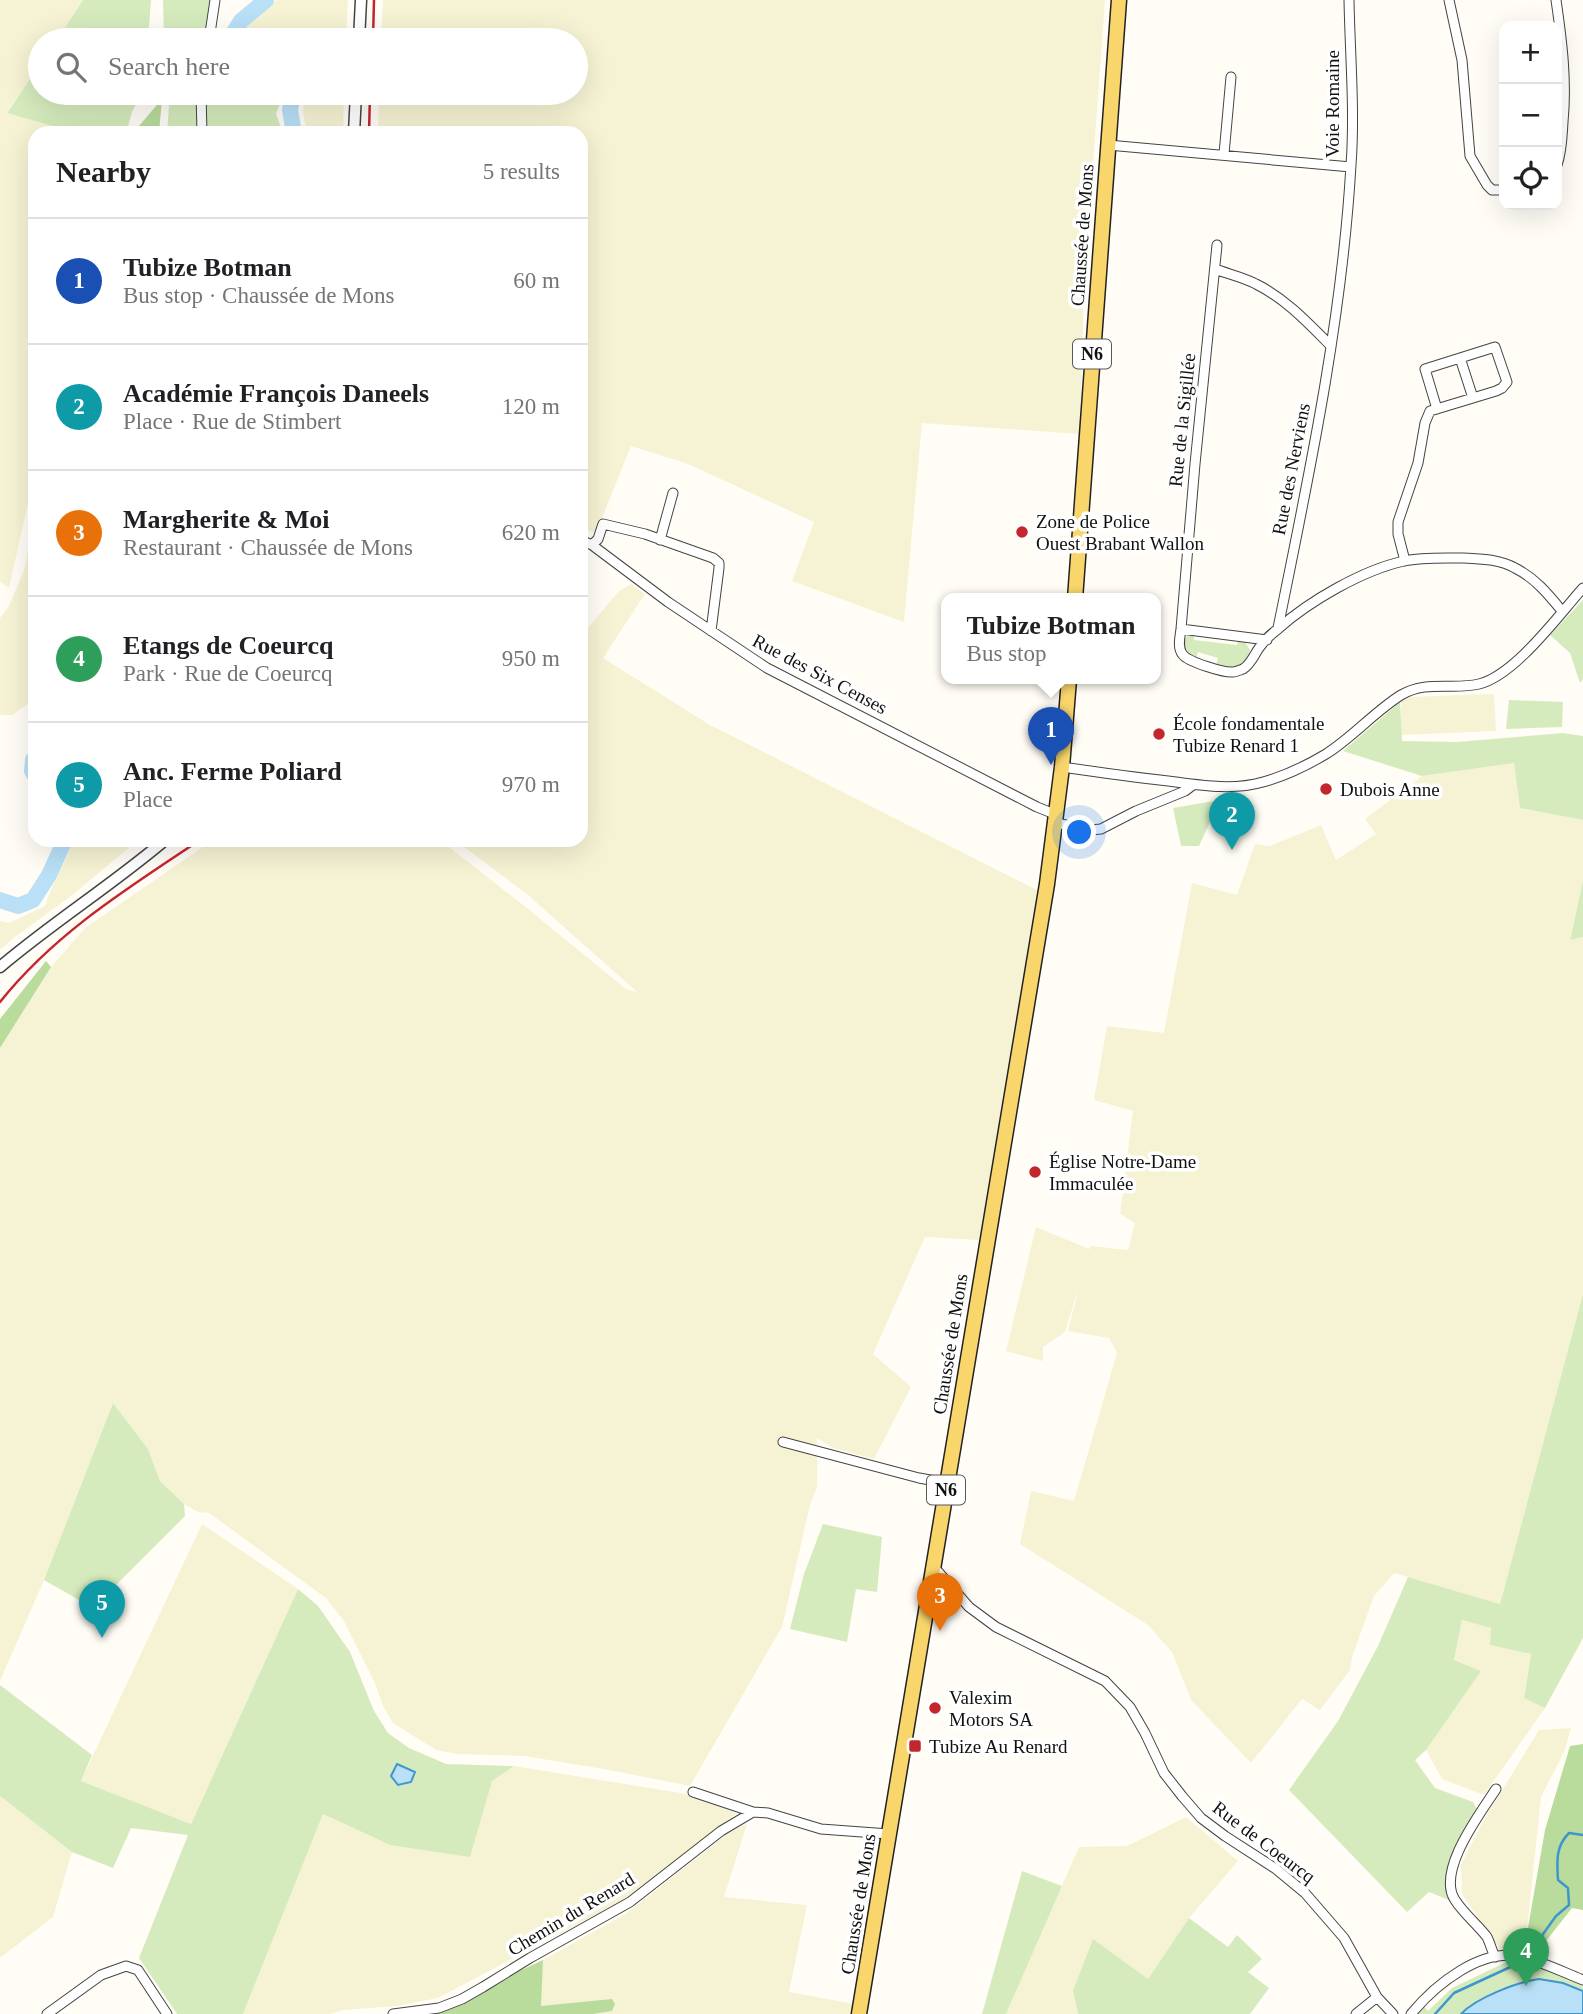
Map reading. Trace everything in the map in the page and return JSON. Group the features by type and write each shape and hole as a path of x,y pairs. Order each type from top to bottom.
{"main road":[{"name":"Chaussée de Mons","path":"1075,593 1119,0"},
{"name":"Chaussée de Mons","path":"859,2014 1056,819 1069,684"}],"street":[{"path":"211,28 215,0"},
{"path":"360,28 361,0"},
{"name":"Voie Romaine","path":"1108,145 1351,167 1349,0"},
{"path":"1449,0 1462,60 1470,156 1486,185 1492,190 1499,190"},
{"path":"1556,0 1564,57 1565,101 1562,147"},
{"path":"1224,155 1231,77"},
{"path":"201,105 202,126"},
{"path":"354,126 355,105"},
{"name":"Rue des Nerviens","path":"1278,628 1307,486 1336,315 1351,167"},
{"name":"Rue de la Sigillée","path":"1217,245 1198,425 1180,645 1184,657 1232,673 1246,667 1267,640"},
{"path":"1215,269 1254,283 1275,295 1298,313 1331,346"},
{"path":"1405,561 1398,534 1398,522 1418,463 1425,423 1430,411 1437,410 1502,388 1507,382 1495,347 1425,369 1437,410"},
{"path":"1460,358 1473,398"},
{"path":"660,540 673,493"},
{"path":"592,545 598,539 603,524 713,558 719,563 711,631"},
{"name":"Rue des Six Censes","path":"588,543 668,602 767,668 1056,819 1091,830 1101,829 1193,785"},
{"path":"1181,629 1267,640 1278,628 1337,588 1370,573 1405,561 1455,558 1485,559 1514,567 1538,583 1562,611"},
{"path":"1062,767 1193,785 1228,787 1261,783 1291,772 1329,752 1402,694 1422,687 1476,685 1503,673 1518,661 1583,587"},
{"path":"0,967 157,847"},
{"path":"782,1442 947,1483"},
{"name":"Rue de Coeurcq","path":"933,1566 969,1607 996,1627 1105,1681 1130,1707 1164,1773 1201,1818 1276,1869 1305,1893 1344,1938 1377,1997 1393,2014"},
{"path":"1495,1957 1488,1938 1452,1895 1450,1878 1460,1846 1496,1789"},
{"path":"693,1792 753,1812 768,1813 821,1829 889,1834"},
{"name":"Chemin du Renard","path":"393,2014 439,2008 483,1987 630,1902 721,1831 753,1812"},
{"path":"1411,2014 1427,1996 1456,1972 1495,1957 1524,1958 1583,1980"},
{"path":"47,2014 101,1975 126,1966 138,1970 167,2014"},
{"path":"1356,2014 1377,1997"}],"shaded area":[{"path":"0,0 83,0 65,28 28,28 28,81 7,112 54,126 28,126 28,503 9,588 0,582"},
{"path":"278,0 348,0 347,28 244,28 254,15"},
{"path":"383,0 1105,0 1084,288 1080,434 922,423 904,622 792,581 814,522 688,464 631,446 596,533 588,530 588,126 378,126 379,105 588,105 588,28 382,28"},
{"path":"304,105 344,105 343,126 306,126"},
{"path":"28,549 28,704 12,715 0,715 0,618 9,606 25,568"},
{"path":"631,584 645,594 603,658 710,725 1037,890 979,1240 925,1237 873,1354 911,1387 874,1459 833,1448 817,1438 817,1487 810,1505 782,1627 690,1786 524,1756 458,1754 436,1750 393,1723 344,1621 326,1598 209,1513 198,1512 184,1504 160,1481 148,1449 113,1403 44,1580 0,1681 0,1048 51,967 85,928 203,847 449,847 626,989 637,992 529,896 464,847 588,847 588,628 619,591"},
{"path":"1494,694 1496,731 1401,735 1401,701 1410,697"},
{"path":"1514,763 1520,808 1583,820 1583,880 1570,939 1583,937 1583,1294 1500,1604 1394,1573 1374,1596 1352,1657 1350,1670 1320,1710 1302,1699 1251,1763 1191,1700 1172,1652 1148,1625 1020,1544 1031,1491 1074,1501 1117,1353 1109,1338 1068,1331 1079,1286 1065,1332 1043,1347 1043,1361 1006,1351 1036,1227 1089,1249 1091,1246 1128,1250 1135,1223 1120,1214 1133,1111 1094,1100 1107,1026 1164,1033 1192,883 1237,895 1255,844 1270,846 1321,825 1336,860 1376,834 1365,819 1422,776"},
{"path":"71,847 130,847 0,950 0,921 9,923 45,906"},
{"path":"202,1524 298,1589 191,1824 81,1781"},
{"path":"1462,1620 1492,1628 1490,1645 1531,1654 1524,1697 1545,1708 1484,1795 1442,1779 1426,1750 1480,1671 1454,1660"},
{"path":"1571,1728 1565,1750 1541,1797 1526,1939 1514,1950 1501,1951 1462,1894 1461,1865 1481,1825 1539,1730"},
{"path":"514,1766 693,1795 737,1813 620,1902 438,1998 330,2014 243,2014 323,1814 390,1845"},
{"path":"0,1796 72,1852 53,1917 0,1958"},
{"path":"1186,1817 1238,1861 1189,1918 1148,1979 1073,1991 1078,2014 1006,2014 1079,1847 1127,1846"},
{"path":"747,1824 724,1897 807,1905 789,1992 849,2003 854,2005 852,2014 593,2014 612,2011 540,2006 543,1960 627,1913 731,1831"}],"green space":[{"path":"83,0 151,0 149,28 65,28"},
{"path":"163,0 211,0 208,28 164,28"},
{"path":"28,82 28,105 136,105 128,126 53,126 7,113"},
{"path":"157,105 161,105 160,126 139,126"},
{"path":"169,105 198,105 199,126 168,126"},
{"path":"204,105 279,105 276,114 280,126 207,126"},
{"path":"1583,600 1583,679 1580,683 1570,653 1550,635"},
{"path":"1194,633 1194,640 1237,645 1238,639 1245,642 1250,650 1246,661 1233,667 1216,665 1218,658 1198,652 1196,659 1187,653 1184,647 1186,637"},
{"path":"1509,700 1563,702 1562,727 1506,729"},
{"path":"1400,702 1402,741 1457,742 1563,733 1583,736 1583,820 1520,808 1514,763 1422,776 1343,751"},
{"path":"1220,800 1199,846 1181,846 1173,808"},
{"path":"1583,880 1583,937 1570,940"},
{"path":"46,961 51,967 0,1048 0,1019"},
{"path":"1583,1294 1583,1638 1545,1708 1524,1698 1531,1654 1490,1645 1491,1628 1462,1620 1454,1660 1481,1671 1426,1750 1415,1760 1435,1788 1473,1802 1477,1809 1454,1848 1446,1877 1449,1900 1429,1892 1407,1912 1289,1790 1338,1721 1378,1646 1408,1577 1500,1604"},
{"path":"113,1403 148,1449 160,1481 184,1504 185,1516 93,1608 44,1580"},
{"path":"823,1524 882,1537 877,1592 856,1589 847,1642 790,1629 804,1574"},
{"path":"298,1589 318,1606 350,1652 374,1711 388,1733 409,1748 446,1764 514,1766 492,1781 470,1857 390,1845 323,1814 243,2014 177,2014 139,1958 188,1835 131,1828 113,1868 72,1852 0,1796 0,1685 92,1755 81,1781 191,1824"},
{"path":"1583,1744 1583,1910 1572,1908 1542,1946 1526,1939 1545,1830 1570,1746"},
{"path":"1022,1871 1062,1886 1006,2014 982,2014"},
{"path":"1189,1918 1228,1947 1237,1935 1262,1959 1248,1972 1269,1988 1250,2014 1078,2014 1073,1991 1093,1939 1148,1979"},
{"path":"1519,1956 1583,1980 1583,2014 1417,2014 1424,2006 1428,2011 1452,1988"},
{"path":"543,1960 541,2006 612,1999 615,2004 612,2011 593,2014 416,2014 455,2001"}],"water":[{"path":"397,1764 415,1772 411,1782 398,1785 391,1776"},
{"path":"1539,1979 1563,1983 1583,1991 1583,2014 1461,2014 1476,2002 1497,1992"}],"waterway":[{"path":"237,28 266,0"},
{"path":"291,105 293,126"},
{"path":"0,900 18,906 33,900 49,875 62,847"},
{"path":"1528,1955 1556,1916 1569,1905 1568,1888 1558,1880 1558,1855 1561,1844 1569,1833 1583,1835"},
{"path":"1435,2014 1454,1993 1523,1960"}],"railway":[{"path":"373,28 374,0"},
{"path":"369,126 370,105"},
{"path":"0,1002 21,977 68,933 190,847"}],"place":[{"name":"Zone de Police Ouest Brabant Wallon","path":"1022,532"},
{"name":"École fondamentale Tubize Renard 1","path":"1159,734"},
{"name":"Tubize Botman","path":"1051,765"},
{"name":"Dubois Anne","path":"1326,789"},
{"name":"Académie François Daneels","path":"1232,850"},
{"name":"Église Notre-Dame Immaculée","path":"1035,1172"},
{"name":"Margherite & Moi","path":"940,1631"},
{"name":"Anc. Ferme Poliard","path":"102,1638"},
{"name":"Valexim Motors SA","path":"935,1708"},
{"name":"Tubize Au Renard","path":"915,1746"},
{"name":"Etangs de Coeurcq","path":"1526,1986"}]}
